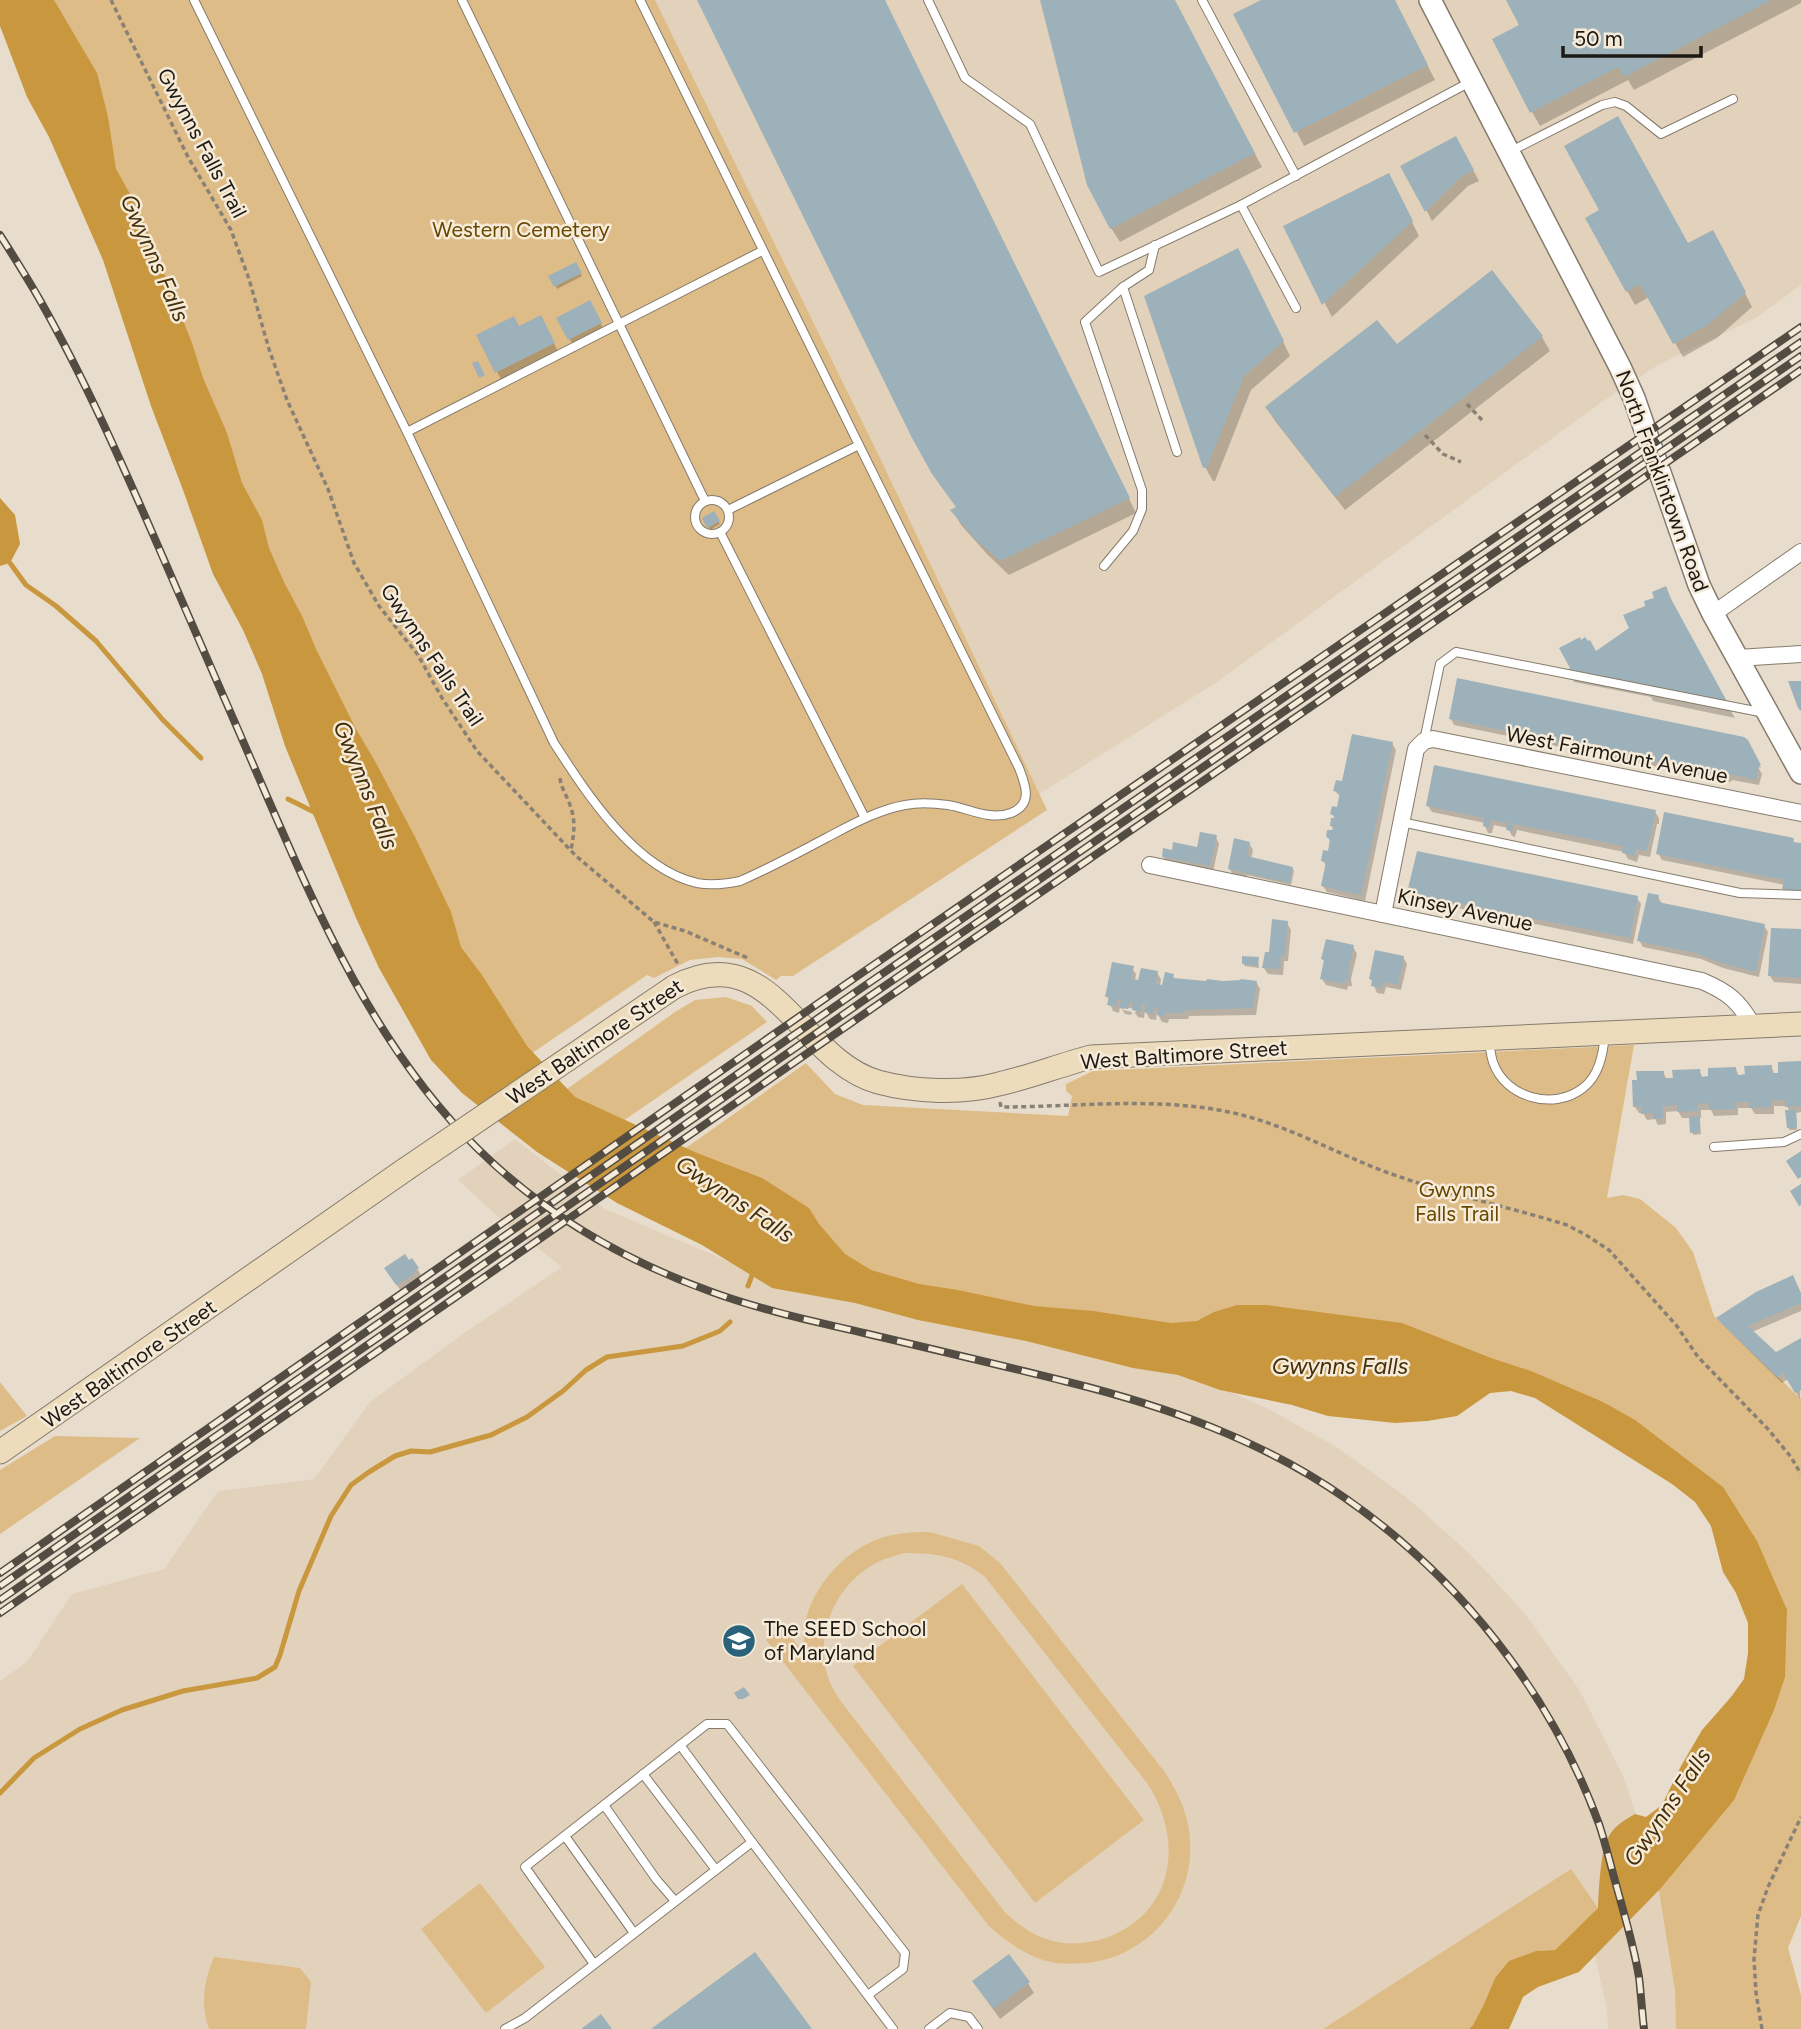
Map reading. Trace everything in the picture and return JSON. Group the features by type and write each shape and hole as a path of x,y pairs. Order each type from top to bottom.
{"main road":[{"name":"West Baltimore Street","path":"0,1452 681,983 709,975 729,975 749,981 769,992 828,1054 852,1072 877,1082 932,1089 997,1085 1091,1057 1801,1024"}],"street":[{"name":"North Franklintown Road","path":"1430,0 1608,343 1634,398 1699,585 1769,714 1789,744 1801,772"},
{"path":"1713,614 1801,552"},
{"path":"1738,658 1801,654"},
{"name":"West Fairmount Avenue","path":"1424,741 1433,739 1801,813"},
{"path":"1383,914 1416,749 1424,741"},
{"name":"Kinsey Avenue","path":"1150,865 1702,981 1731,996 1742,1007 1753,1026"}],"lane":[{"path":"194,0 407,432 554,744 581,784 623,835 651,860 674,874 697,883 719,885 740,881 865,818 904,805 950,805 981,814 1000,816 1011,813 1021,807 1027,796 1019,768 640,0"},
{"path":"461,0 705,501"},
{"path":"928,0 965,78 1030,124 1099,272 1241,205 1472,81"},
{"path":"1202,0 1296,176"},
{"path":"1508,153 1602,105 1615,102 1626,106 1661,134 1733,99"},
{"path":"1241,205 1296,308"},
{"path":"1104,566 1133,531 1142,509 1142,490 1085,322 1123,287 1149,270 1155,245"},
{"path":"407,432 762,251"},
{"path":"1123,287 1177,452"},
{"path":"727,510 859,445"},
{"path":"714,499 722,503 727,510 729,518 726,527 720,532 711,534 702,531 696,524 694,515 697,506 705,501 714,499"},
{"path":"720,532 865,818"},
{"path":"1424,741 1440,664 1457,652 1769,714"},
{"path":"1401,822 1740,892 1801,895"},
{"path":"1488,1038 1493,1064 1504,1080 1520,1094 1540,1099 1567,1098 1585,1087 1596,1071 1603,1058 1605,1033"},
{"path":"1714,1147 1784,1142 1801,1134"},
{"path":"594,1964 525,1867 707,1724 727,1724 905,1953 903,1969 867,1995"},
{"path":"680,1745 893,2029"},
{"path":"643,1774 716,1870"},
{"path":"604,1805 656,1878 676,1901"},
{"path":"565,1836 634,1933"},
{"path":"505,2029 525,2018 752,1842"},
{"path":"929,2029 950,2013 969,2017 978,2029"}],"path":[{"name":"Gwynns Falls Trail","path":"111,0 188,157 231,230 287,400 328,489 354,563 379,606 418,655 477,751 571,850 654,922 685,931 746,956 754,962"},
{"path":"1468,404 1482,421"},
{"path":"1425,435 1443,454 1461,462"},
{"path":"568,765 559,771 561,786 570,804 575,827 571,850"},
{"path":"654,922 681,983"},
{"path":"1001,1107 1146,1105 1224,1111 1254,1118 1406,1179 1567,1225 1609,1250 1676,1325 1698,1357 1775,1438 1801,1474"},
{"path":"1762,2029 1754,1959 1758,1915 1801,1817"}],"shaded area":[{"path":"655,0 1801,0 1801,285 1756,318 1658,365 1602,402 1217,682 1039,794 881,460"},
{"name":"The SEED School of Maryland","path":"515,1139 605,1209 761,1275 1191,1375 1267,1408 1338,1448 1405,1496 1467,1551 1523,1611 1580,1691 1624,1778 1657,1879 1675,1991 1676,2029 1608,2029 1607,2010 1581,1892 1571,1870 1323,2029 0,2029 0,1681 27,1662 72,1594 164,1569 218,1491 314,1479 370,1402 464,1333 562,1267 505,1223 458,1180"}],"green space":[{"name":"Western Cemetery","path":"21,0 655,0 881,460 1047,810 793,976 781,976 776,980 742,959 718,957 690,960 654,978 647,975 494,1079"},
{"path":"726,997 752,1006 767,1022 578,1152 536,1111 695,1000"},
{"name":"Gwynns Falls Trail","path":"1634,1045 1607,1198 1623,1195 1640,1199 1676,1228 1693,1252 1714,1316 1801,1399 1801,1916 1788,1948 1801,1995 1801,2029 1676,2029 1675,1991 1657,1879 1765,1643 1699,1487 1498,1370 1163,1346 915,1301 656,1169 806,1063 835,1094 863,1105 1068,1116 1072,1096 1066,1091 1066,1084 1093,1071"},
{"path":"0,1382 27,1416 0,1431"},
{"path":"55,1436 140,1438 0,1534 0,1470"},
{"path":"930,1532 979,1546 1000,1563 1164,1771 1178,1795 1185,1813 1190,1840 1185,1883 1177,1902 1151,1935 1115,1956 1082,1963 1046,1961 1015,1946 988,1925 766,1640 783,1627 803,1651 809,1611 821,1587 838,1565 859,1548 878,1539","holes":["916,1553 956,1560 985,1577 1147,1783 1166,1826 1169,1848 1167,1870 1160,1890 1149,1908 1133,1924 1111,1936 1082,1943 1060,1943 1046,1939 1020,1925 1004,1911 839,1699 827,1674 824,1657 827,1624 833,1609 851,1582 864,1571 887,1558"]},
{"path":"962,1584 1144,1820 1035,1903 853,1666"},
{"path":"1571,1869 1598,1908 1555,1950 1536,1951 1495,1978 1469,2029 1323,2029"},
{"path":"480,1883 545,1967 486,2013 421,1929"},
{"path":"214,1957 300,1968 311,1982 306,2029 209,2029 204,1993"}],"water":[{"name":"Gwynns Falls","path":"0,0 54,0 97,73 108,117 116,169 139,210 192,343 203,378 227,433 242,483 262,520 269,548 284,582 356,729 415,837 451,912 461,947 527,1046 575,1097 697,1153 762,1178 809,1208 845,1254 871,1270 919,1284 1034,1306 1093,1311 1171,1323 1197,1321 1237,1305 1267,1305 1402,1323 1531,1371 1603,1402 1635,1420 1723,1487 1757,1541 1787,1610 1785,1677 1774,1710 1734,1800 1661,1888 1579,1972 1538,1987 1523,1997 1509,2029 1469,2029 1495,1978 1509,1961 1536,1951 1555,1950 1598,1908 1602,1861 1611,1832 1635,1814 1646,1817 1662,1805 1702,1730 1744,1679 1748,1653 1748,1623 1736,1593 1723,1572 1711,1526 1695,1502 1672,1484 1535,1398 1511,1391 1490,1393 1457,1416 1427,1421 1395,1423 1328,1416 1292,1405 1220,1390 1178,1375 1133,1368 1026,1341 918,1320 855,1303 772,1288 702,1245 617,1203 537,1152 462,1093 431,1060 379,968 356,918 285,746 262,674 243,630 213,574 151,406 103,260 49,137 27,97 0,26"},
{"path":"0,498 15,515 20,544 10,563 0,566"}],"building":[{"path":"697,0 885,0 1130,498 1000,561 976,540 950,510 956,507 932,474 911,436"},
{"path":"1040,0 1175,0 1255,153 1110,229 1087,185"},
{"path":"1261,0 1395,0 1428,65 1294,133 1233,14"},
{"path":"1506,0 1771,0 1624,77 1618,67 1530,113 1492,39 1519,25"},
{"path":"1618,116 1688,243 1713,230 1746,292 1709,324 1673,344 1640,284 1626,292 1585,218 1599,210 1564,146"},
{"path":"1456,136 1474,170 1462,176 1425,212 1400,166"},
{"path":"1389,173 1413,221 1322,305 1283,226"},
{"path":"1238,248 1284,341 1244,376 1207,467 1203,468 1144,296"},
{"path":"576,262 582,273 554,287 548,276"},
{"path":"1492,270 1543,336 1335,497 1265,407 1377,320 1397,344"},
{"path":"590,300 602,323 568,340 556,318"},
{"path":"541,315 555,343 495,373 476,335 514,316 519,326"},
{"path":"478,361 485,375 479,378 472,363"},
{"path":"714,511 720,521 707,528 702,518"},
{"path":"1666,586 1729,705 1566,672 1570,668 1559,648 1585,637 1596,651 1629,628 1623,615 1645,606 1644,601 1654,598 1652,592"},
{"path":"1457,678 1744,737 1761,765 1756,780 1729,774 1728,777 1449,719"},
{"path":"1788,681 1801,681 1801,711 1798,708"},
{"path":"1352,734 1393,742 1361,895 1321,886 1326,862 1321,861 1323,850 1328,851 1330,839 1326,837 1327,830 1332,830 1331,818 1335,816 1330,814 1332,806 1337,807 1340,792 1333,791 1336,780 1342,781"},
{"path":"1434,765 1656,810 1647,851 1636,849 1634,856 1622,853 1623,846 1514,824 1512,831 1506,830 1508,823 1490,820 1489,828 1483,826 1484,818 1426,806"},
{"path":"1664,812 1794,838 1793,842 1801,843 1801,889 1798,892 1782,889 1784,880 1656,854"},
{"path":"1200,832 1217,835 1210,866 1162,857 1163,848 1172,850 1173,842 1197,847"},
{"path":"1234,838 1250,842 1247,856 1293,867 1290,883 1228,869"},
{"path":"1417,851 1638,896 1630,938 1407,893"},
{"path":"1648,893 1659,895 1658,902 1765,924 1756,972 1696,953 1637,941"},
{"path":"1272,919 1288,921 1285,955 1281,955 1280,969 1262,968 1265,952 1269,952"},
{"path":"1771,928 1801,929 1801,978 1768,976"},
{"path":"1326,939 1354,945 1349,981 1345,980 1344,984 1320,979"},
{"path":"1375,950 1404,956 1398,985 1383,982 1381,988 1371,986 1372,980 1369,979"},
{"path":"1242,956 1259,957 1258,966 1242,964"},
{"path":"1112,962 1134,966 1131,979 1138,980 1141,968 1158,971 1156,984 1162,985 1165,972 1174,974 1173,978 1257,981 1253,1008 1186,1010 1184,1013 1166,1013 1165,1017 1157,1015 1158,1008 1154,1007 1153,1014 1144,1012 1146,1005 1142,1004 1141,1012 1132,1010 1133,1003 1130,1002 1128,1009 1119,1008 1121,1000 1118,999 1116,1007 1107,1005 1109,997 1105,997"},
{"path":"1801,1061 1801,1106 1785,1107 1785,1100 1771,1100 1772,1107 1749,1108 1749,1102 1735,1102 1736,1109 1709,1110 1709,1103 1698,1104 1699,1111 1677,1112 1677,1105 1663,1106 1663,1118 1653,1119 1653,1113 1641,1114 1641,1107 1633,1107 1632,1080 1637,1080 1636,1071 1664,1071 1664,1078 1673,1078 1672,1070 1700,1069 1701,1077 1708,1076 1708,1068 1736,1067 1737,1075 1740,1075 1745,1074 1744,1066 1772,1065 1772,1073 1778,1073 1778,1062"},
{"path":"1785,1110 1796,1110 1797,1128 1787,1128"},
{"path":"1689,1117 1700,1117 1700,1132 1690,1133"},
{"path":"1801,1151 1801,1177 1798,1179 1786,1161"},
{"path":"1801,1184 1801,1205 1799,1206 1790,1191"},
{"path":"405,1254 409,1260 412,1258 419,1268 413,1272 415,1274 396,1285 384,1268"},
{"path":"1793,1275 1801,1293 1801,1303 1748,1326 1776,1352 1801,1338 1801,1390 1795,1393 1783,1373 1777,1377 1716,1318 1756,1292"},
{"path":"744,1687 750,1695 738,1699 734,1693"},
{"path":"755,1952 812,2029 651,2029"},
{"path":"1009,1954 1030,1982 993,2009 972,1981"},
{"path":"601,2014 612,2029 581,2029"}],"waterway":[{"path":"10,563 26,585 56,606 96,641 163,720 201,758"},
{"path":"288,799 316,813"},
{"path":"748,1286 754,1270"},
{"path":"0,1793 34,1758 80,1729 122,1710 183,1691 257,1678 275,1667 299,1591 331,1516 351,1485 369,1472 395,1456 411,1451 430,1452 491,1435 527,1417 586,1370 607,1357 683,1346 720,1331 730,1322"}],"railway":[{"path":"0,235 57,331 101,419 319,913 373,1014 404,1062 439,1107 503,1173 530,1194 587,1233 648,1266 712,1292 768,1310 1104,1391 1176,1414 1212,1427 1280,1459 1313,1477 1387,1529 1463,1601 1528,1684 1555,1729 1579,1776 1604,1840 1635,1955 1644,2029"},
{"path":"0,1573 856,977 1801,327"},
{"path":"0,1586 863,987 1801,342"},
{"path":"0,1600 870,996 1801,356"},
{"path":"0,1613 877,1005 1801,370"}],"place":[{"name":"The SEED School of Maryland","path":"739,1641"}]}
